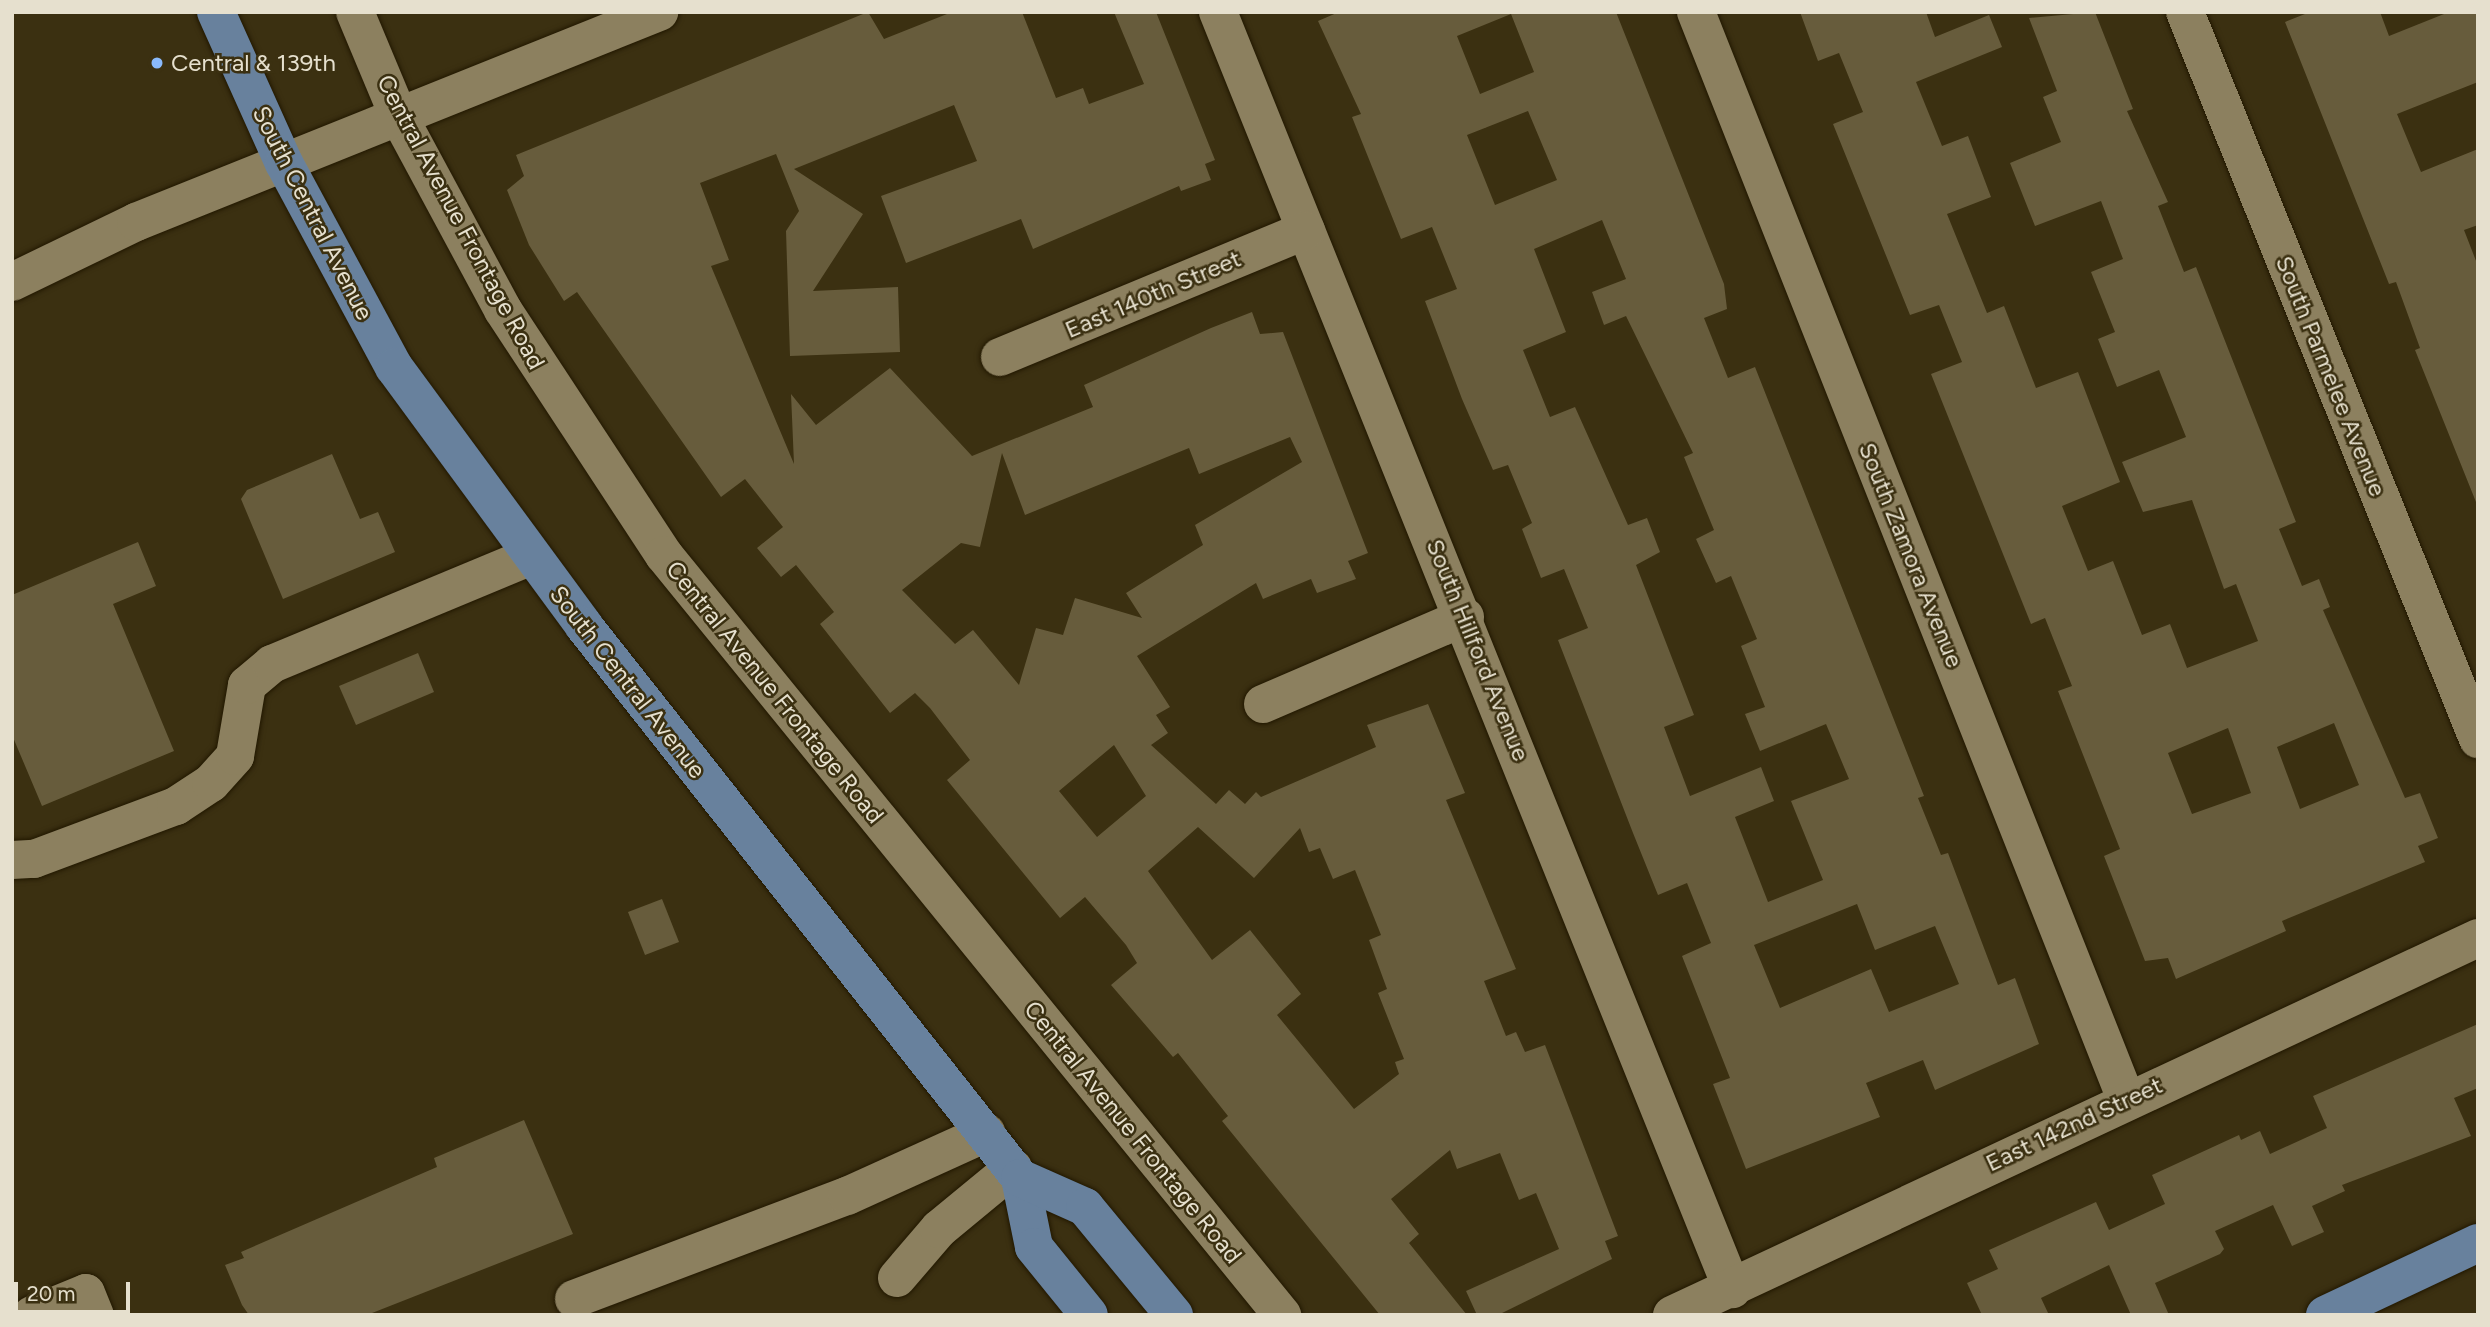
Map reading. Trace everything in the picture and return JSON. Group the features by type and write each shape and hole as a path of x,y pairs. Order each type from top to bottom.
{"main road":[{"name":"South Central Avenue","path":"216,12 284,163 394,367 531,556 1016,1173 1034,1247 1089,1315"},
{"path":"1016,1173 1085,1207 1174,1315"},
{"path":"2325,1315 2478,1243"}],"street":[{"name":"Central Avenue Frontage Road","path":"355,12 398,115 503,310 664,555 1282,1315"},
{"path":"13,277 136,222 659,12"},
{"name":"South Hillford Avenue","path":"1218,12 1465,617 1732,1289"},
{"name":"South Zamora Avenue","path":"1696,12 2126,1099"},
{"name":"South Parmelee Avenue","path":"2185,12 2478,739"},
{"name":"East 140th Street","path":"1000,357 1306,230"},
{"path":"12,860 34,859 176,806 211,783 235,756 247,685 272,664 531,556"},
{"path":"1263,704 1465,617"},
{"name":"East 142nd Street","path":"1672,1315 1732,1289 2126,1099 2478,938"},
{"path":"574,1299 847,1196 986,1133"},
{"path":"897,1278 939,1229 1016,1173"},
{"path":"32,1315 86,1293 95,1315"}],"building":[{"path":"868,12 884,39 952,12 1022,12 1056,98 1083,88 1089,104 1144,84 1114,12 1156,12 1215,160 1205,164 1211,180 1181,191 1179,186 1033,249 1021,219 906,263 881,196 977,161 954,105 794,169 863,214 813,291 898,287 900,352 790,356 786,231 799,211 776,154 700,183 729,260 711,266 794,464 791,394 816,425 890,368 972,456 1093,407 1084,385 1211,328 1252,312 1260,334 1283,332 1368,553 1348,561 1356,579 1317,593 1311,579 1263,599 1256,583 1137,656 1170,707 1156,715 1168,733 1151,745 1216,804 1229,790 1245,804 1256,792 1261,797 1376,747 1367,725 1428,704 1465,793 1446,800 1516,969 1484,981 1506,1036 1516,1032 1525,1052 1545,1045 1618,1236 1605,1241 1612,1259 1498,1315 1477,1315 1466,1291 1559,1249 1536,1193 1519,1200 1500,1153 1457,1169 1450,1150 1391,1199 1419,1234 1409,1243 1467,1315 1380,1315 1222,1121 1228,1116 1178,1053 1173,1057 1111,985 1137,963 1126,945 1085,897 1060,918 947,780 970,760 930,708 915,693 890,713 820,624 834,612 796,565 781,577 757,548 783,527 745,479 721,497 577,292 564,301 529,245 507,190 524,176 516,155","holes":["1290,437 1302,462 1195,525 1203,545 1126,593 1142,618 1075,598 1063,635 1036,628 1019,685 973,630 955,644 902,590 961,543 980,547 1002,453 1025,515 1189,448 1199,474","1114,745 1146,796 1097,837 1059,791","1198,827 1254,878 1300,828 1309,852 1320,848 1333,879 1355,870 1381,935 1369,940 1387,989 1378,993 1404,1059 1395,1062 1399,1074 1354,1109 1277,1015 1301,994 1250,930 1212,960 1148,871"]},
{"path":"1339,12 1616,12 1724,284 1727,309 1704,318 1728,378 1755,367 1924,796 1918,798 1941,855 1948,853 1998,985 2015,978 2039,1044 1935,1090 1923,1060 1866,1083 1880,1117 1746,1169 1713,1084 1730,1078 1682,956 1711,943 1687,883 1658,895 1558,640 1588,628 1564,569 1541,578 1522,529 1532,523 1508,465 1493,470 1462,399 1425,301 1457,289 1432,227 1401,239 1352,117 1361,114 1318,21","holes":["1511,14 1534,72 1480,94 1457,36","1528,111 1557,180 1495,205 1467,135","1602,220 1626,279 1592,292 1604,325 1626,316 1693,453 1684,457 1714,530 1696,539 1716,583 1731,576 1757,639 1741,646 1765,707 1745,714 1760,751 1826,724 1849,779 1791,801 1823,880 1768,902 1735,817 1774,801 1761,767 1690,796 1664,727 1694,715 1636,565 1660,552 1647,518 1628,525 1575,407 1550,417 1523,350 1566,332 1534,249","1857,904 1875,950 1935,926 1959,984 1889,1012 1871,969 1780,1008 1754,945"]},
{"path":"1800,12 1926,12 1935,37 1989,15 2002,47 1916,82 1942,146 1968,136 1991,197 1947,214 1987,313 2004,306 2036,388 2078,372 2120,482 2062,506 2088,571 2113,561 2142,635 2170,624 2187,668 2258,641 2236,584 2224,589 2192,500 2143,512 2122,462 2186,437 2159,370 2117,387 2098,339 2115,332 2091,272 2123,259 2101,201 2035,226 2010,163 2061,142 2043,97 2057,91 2029,18 2095,12 2133,109 2127,111 2168,202 2158,206 2184,272 2196,267 2296,522 2279,529 2302,586 2319,579 2330,607 2323,610 2405,798 2420,793 2438,838 2418,846 2425,862 2282,921 2286,931 2176,979 2168,958 2145,961 2104,856 2120,849 2058,691 2072,686 2045,618 2031,624 1931,374 1962,362 1939,305 1910,315 1833,124 1863,112 1839,53 1818,61","holes":["2334,723 2359,785 2300,809 2277,747","2228,728 2251,793 2192,814 2168,753"]},
{"path":"2310,12 2380,12 2389,36 2449,12 2478,12 2478,82 2397,114 2421,172 2478,149 2478,225 2464,230 2478,266 2478,507 2415,350 2420,348 2396,282 2389,284 2285,22"},
{"path":"332,454 360,519 378,512 395,552 283,599 241,499 247,490"},
{"path":"138,542 156,586 113,604 174,751 42,806 12,735 12,595"},
{"path":"418,653 434,692 356,725 339,686"},
{"path":"662,899 679,942 645,955 628,912"},
{"path":"2478,1024 2478,1088 2454,1098 2471,1136 2342,1185 2345,1191 2312,1206 2324,1232 2292,1246 2273,1205 2215,1231 2224,1249 2220,1254 2155,1283 2169,1315 2131,1315 2109,1265 2041,1298 2049,1315 1982,1315 1967,1283 1998,1269 1989,1250 2096,1202 2109,1230 2165,1204 2152,1175 2239,1135 2241,1140 2260,1131 2270,1154 2327,1128 2313,1096"},
{"path":"524,1120 573,1234 367,1315 249,1315 242,1305 225,1265 244,1258 241,1252 437,1167 434,1158"}],"place":[{"name":"Central & 139th","path":"157,63"}]}
